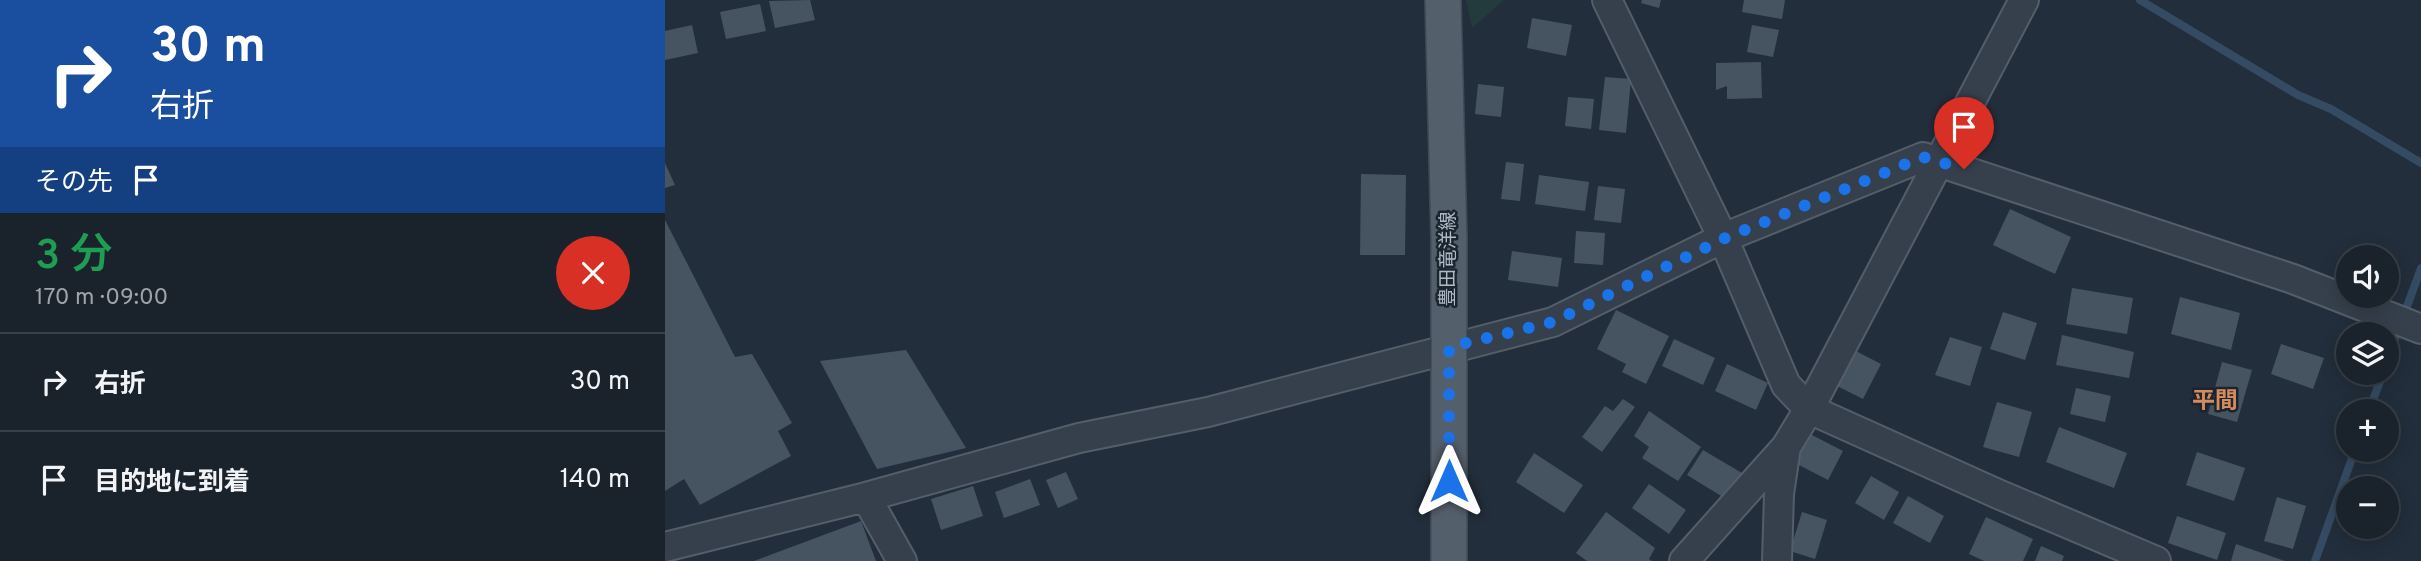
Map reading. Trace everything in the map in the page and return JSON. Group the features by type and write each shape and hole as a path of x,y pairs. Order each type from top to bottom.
{"main road":[{"name":"豊田竜洋線","path":"1443,0 1447,121 1449,561"}],"street":[{"path":"1607,0 1723,239 1786,385 1809,409 2139,558"},
{"path":"1684,561 1786,447 1809,409 2024,0"},
{"path":"665,547 866,497 1079,438 1208,412 1553,322 1723,239 1923,157 2293,279 2421,329"},
{"path":"1777,561 1779,494 1786,447"},
{"path":"866,497 902,561"}],"green space":[{"path":"1466,0 1504,0 1472,28"}],"building":[{"path":"810,0 815,20 775,28 769,1"},
{"path":"1642,0 1661,0 1659,8 1641,3"},
{"path":"1744,0 1785,0 1782,19 1742,12"},
{"path":"760,4 766,31 726,39 720,12"},
{"path":"1532,18 1572,25 1566,56 1527,48"},
{"path":"692,25 698,53 665,60 665,31"},
{"path":"1752,25 1779,30 1773,57 1747,52"},
{"path":"1761,62 1762,98 1727,99 1727,86 1716,90 1716,63"},
{"path":"1605,77 1631,79 1626,133 1599,130"},
{"path":"1478,84 1504,87 1501,117 1475,114"},
{"path":"1568,97 1594,99 1591,129 1565,126"},
{"path":"1506,162 1524,164 1520,201 1501,199"},
{"path":"665,163 675,185 665,188"},
{"path":"1361,174 1406,175 1405,255 1360,255"},
{"path":"1539,175 1589,182 1585,211 1535,204"},
{"path":"1598,186 1625,189 1621,223 1594,220"},
{"path":"2010,209 2071,237 2055,274 1993,245"},
{"path":"665,220 735,357 752,354 792,423 778,431 791,456 700,505 684,479 665,491"},
{"path":"1576,231 1605,233 1603,265 1574,263"},
{"path":"1512,251 1562,258 1558,287 1508,280"},
{"path":"2072,288 2133,298 2127,334 2066,324"},
{"path":"2180,297 2240,313 2231,350 2171,334"},
{"path":"1616,310 1669,336 1646,384 1622,372 1626,364 1597,349"},
{"path":"2003,312 2037,323 2025,360 1990,349"},
{"path":"2062,335 2134,352 2129,378 2056,365"},
{"path":"1950,337 1982,347 1970,386 1935,375"},
{"path":"1674,339 1715,358 1703,385 1662,366"},
{"path":"2281,344 2324,358 2313,389 2271,374"},
{"path":"906,350 966,448 877,469 820,361"},
{"path":"1854,350 1881,364 1863,399 1835,385"},
{"path":"2222,362 2252,370 2237,422 2208,414"},
{"path":"1727,364 1768,383 1756,410 1715,391"},
{"path":"2076,388 2111,396 2105,422 2070,414"},
{"path":"1623,399 1635,407 1602,452 1582,437 1605,406 1613,411"},
{"path":"1997,402 2032,412 2019,457 1983,447"},
{"path":"1649,411 1701,447 1678,481 1642,458 1649,447 1634,436"},
{"path":"2059,427 2127,453 2114,488 2046,462"},
{"path":"1810,434 1843,451 1828,480 1795,463"},
{"path":"1703,450 1742,473 1726,499 1687,475"},
{"path":"2197,452 2245,468 2234,501 2186,485"},
{"path":"1534,453 1583,485 1564,513 1516,482"},
{"path":"1066,472 1078,499 1058,508 1046,480"},
{"path":"1871,476 1899,492 1884,520 1855,503"},
{"path":"1030,479 1040,505 1004,518 995,492"},
{"path":"1649,484 1686,510 1669,534 1632,508"},
{"path":"973,486 983,516 941,530 931,499"},
{"path":"1908,496 1944,516 1930,543 1893,523"},
{"path":"2277,497 2306,506 2293,549 2264,541"},
{"path":"1606,512 1655,548 1649,559 1652,561 1587,561 1576,553"},
{"path":"1802,512 1827,520 1815,559 1790,551"},
{"path":"2177,516 2226,533 2217,560 2168,543"},
{"path":"1986,517 2033,539 2023,561 1984,561 1969,554"},
{"path":"861,521 876,561 754,561"},
{"path":"2236,544 2285,561 2231,561"},
{"path":"2041,546 2064,556 2062,561 2035,561"}],"waterway":[{"path":"2140,0 2298,95 2331,109 2421,163"},
{"path":"2399,328 2421,268"},
{"path":"2373,399 2379,385"},
{"path":"2315,561 2351,462"}],"district":[{"name":"平間","path":"2215,402"}],"route":[{"path":"1449,481 1449,347 1553,322 1723,239 1923,157 1964,169"}]}
